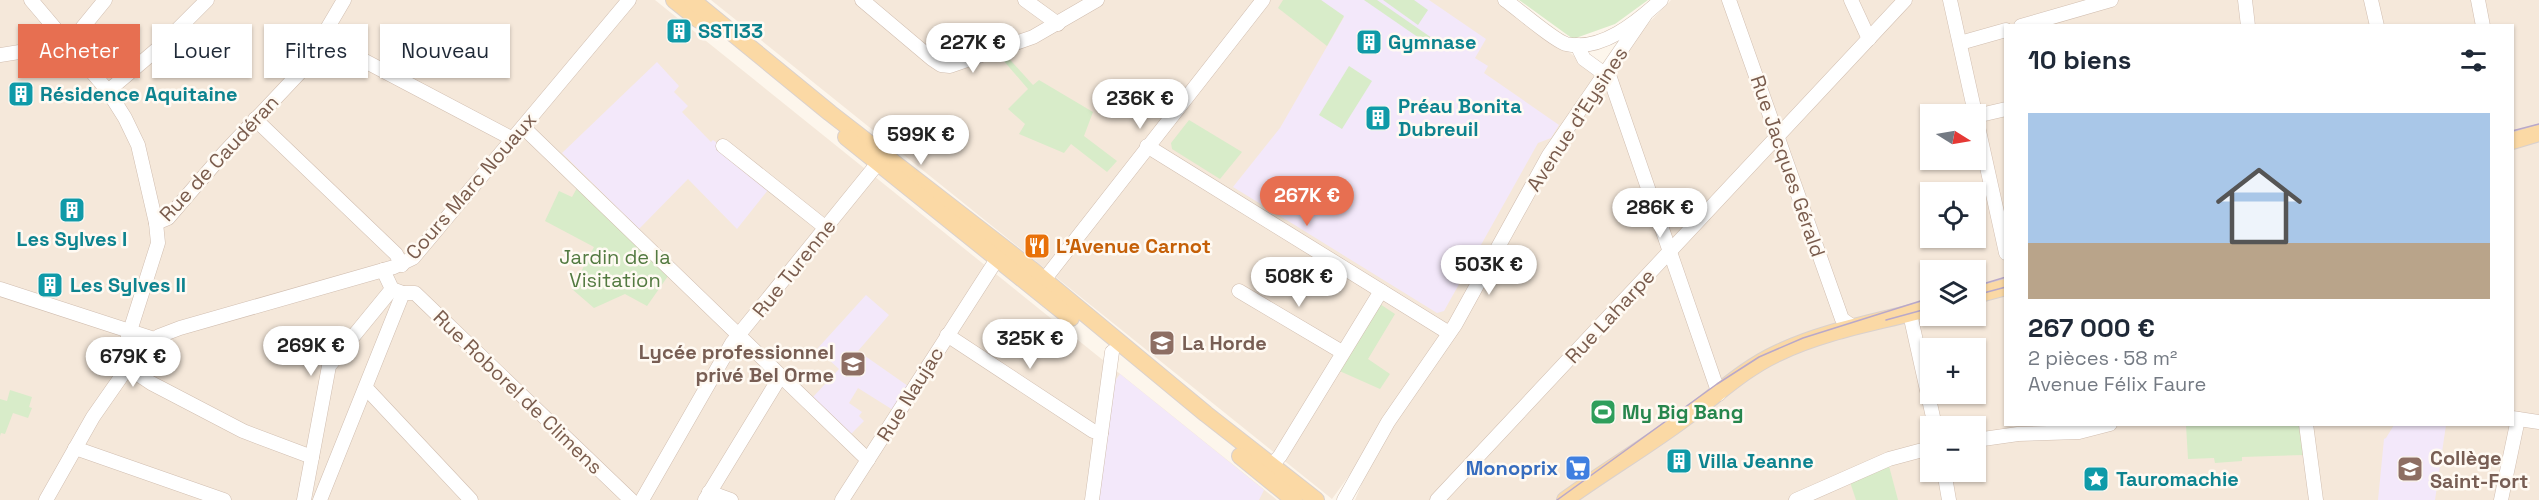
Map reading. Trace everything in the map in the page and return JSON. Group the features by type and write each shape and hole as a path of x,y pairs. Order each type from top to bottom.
{"main road":[{"path":"674,0 997,259 1043,288 1115,342 1317,500"},
{"path":"692,0 822,106 949,203 1112,352 1294,500"},
{"path":"2514,139 2539,133"},
{"path":"1986,292 2004,288"},
{"path":"1565,500 1719,394 1742,373 1772,356 1804,342 1853,327 1920,311"}],"street":[{"path":"31,0 52,24"},
{"path":"85,24 105,0"},
{"path":"108,91 162,45 207,0"},
{"name":"Rue de Caudéran","path":"331,24 344,0"},
{"name":"Cours Marc Nouaux","path":"159,336 402,265 422,248 629,0"},
{"path":"862,0 941,65 950,66 1058,24 1097,0"},
{"path":"1025,0 1058,24"},
{"path":"1043,288 1148,146 1263,0"},
{"path":"1505,0 1564,43 1577,45 1584,59 1610,78 1719,394"},
{"name":"Avenue d'Eysines","path":"1344,500 1388,422 1449,333 1549,155 1645,15 1661,0"},
{"name":"Rue Jacques Gérald","path":"1730,0 1843,321 1853,327"},
{"path":"1851,0 1869,39"},
{"name":"Rue Laharpe","path":"1437,500 1905,0"},
{"path":"1950,0 1973,104"},
{"path":"2028,24 2109,0"},
{"path":"2245,0 2248,24"},
{"path":"2372,0 2377,24"},
{"path":"2478,0 2483,24"},
{"name":"Avenue d'Eysines","path":"1577,45 1596,43 1645,15"},
{"path":"1960,43 2004,31"},
{"path":"0,55 18,52"},
{"path":"368,63 513,139"},
{"path":"97,78 125,118 138,145 156,223"},
{"name":"Rue de Caudéran","path":"127,368 124,365 123,353 154,262 158,243 156,223 168,218 294,78"},
{"path":"1986,114 2004,109"},
{"path":"255,119 396,254 402,265"},
{"path":"523,127 868,460"},
{"path":"723,146 826,228"},
{"path":"1148,146 1449,333"},
{"path":"1986,162 2004,244"},
{"path":"878,163 897,169 949,203"},
{"name":"Rue Turenne","path":"642,500 738,336 878,163"},
{"name":"Rue Naujac","path":"842,500 997,259"},
{"path":"383,270 398,291"},
{"path":"0,289 130,332 159,336"},
{"path":"320,500 366,388 398,291"},
{"path":"304,500 329,366 398,291"},
{"name":"Rue Roborel de Climens","path":"398,291 415,293 631,500"},
{"path":"1239,291 1342,352"},
{"path":"1271,466 1280,456 1381,291"},
{"path":"1910,314 1933,416"},
{"path":"947,335 1093,431 1101,433"},
{"path":"46,500 75,448 127,368 140,350 159,336"},
{"path":"1092,500 1112,352"},
{"path":"127,368 243,431 312,457"},
{"path":"731,500 707,496 780,377"},
{"path":"366,388 471,500"},
{"path":"2515,418 2539,422"},
{"path":"1986,439 2018,434 2079,432 2102,426"},
{"path":"2306,426 2316,500"},
{"path":"2501,500 2514,426"},
{"path":"75,448 224,500"},
{"path":"1796,500 1889,459 1920,451"},
{"path":"1247,461 1305,500"},
{"path":"1946,482 1949,500"}],"shaded area":[{"path":"0,0 655,0 1277,500 0,500"},
{"path":"711,0 1497,0 1599,74 1671,0 2539,0 2539,500 1355,500 1386,425 1332,499"},
{"path":"1321,0 1429,0 1486,39 1475,58 1488,66 1484,73 1559,125 1551,138 1538,143 1444,311 1437,313 1233,187 1280,128 1344,17"},
{"path":"657,62 679,86 674,92 688,106 682,112 711,142 713,140 721,146 768,190 737,229 688,179 639,229 562,153"},
{"name":"Lycée professionnel privé Bel Orme","path":"866,295 889,315 858,351 908,386 893,410 858,388 849,403 862,412 859,416 864,421 851,434 813,397 839,369 817,349"},
{"path":"1120,374 1264,490 1259,500 1099,500 1115,381"},
{"name":"Collège Saint-Fort","path":"2393,426 2446,426 2435,500 2378,500 2384,439"}],"green space":[{"path":"1283,0 1321,0 1344,16 1327,46 1278,8"},
{"path":"1364,0 1377,0 1442,45 1438,51"},
{"path":"1383,0 1414,0 1428,10 1418,25"},
{"path":"1519,0 1648,0 1615,24 1573,39"},
{"path":"1002,51 1033,85 1039,80 1093,112 1084,136 1117,161 1107,172 1071,144 1064,153 1019,134 1025,124 1008,109 1028,89 997,53"},
{"path":"1349,66 1372,81 1342,129 1319,115"},
{"path":"1189,120 1242,152 1220,179 1172,149 1171,143"},
{"name":"Jardin de la Visitation","path":"577,188 668,276 647,306 625,294 594,308 572,289 594,247 545,221 559,191 572,197"},
{"path":"1377,302 1395,314 1368,359 1390,374 1380,389 1335,369"},
{"path":"10,390 32,397 29,407 32,408 28,418 13,413 5,434 1,433 0,436 0,399 7,401"},
{"path":"2186,426 2301,426 2304,455 2242,457 2242,461 2215,463 2214,458 2188,459"},
{"path":"1889,466 1898,500 1856,500 1850,482"}],"tram line":[{"path":"2514,130 2539,124"},
{"path":"1986,283 2004,278"},
{"path":"1986,292 2004,288"},
{"path":"1557,500 1717,384 1759,357 1803,338 1920,301"},
{"path":"1886,320 1920,311"}],"place":[{"name":"SSTI33","path":"679,31"},
{"name":"Gymnase","path":"1369,42"},
{"name":"Résidence Aquitaine","path":"21,94"},
{"name":"Préau Bonita Dubreuil","path":"1378,118"},
{"name":"Les Sylves I","path":"72,210"},
{"name":"L'Avenue Carnot","path":"1037,246"},
{"name":"Les Sylves II","path":"50,285"},
{"name":"La Horde","path":"1162,343"},
{"name":"Lycée professionnel privé Bel Orme","path":"853,364"},
{"name":"My Big Bang","path":"1603,412"},
{"name":"Villa Jeanne","path":"1679,461"},
{"name":"Monoprix","path":"1578,468"},
{"name":"Collège Saint-Fort","path":"2410,469"},
{"name":"Tauromachie","path":"2096,479"}]}
